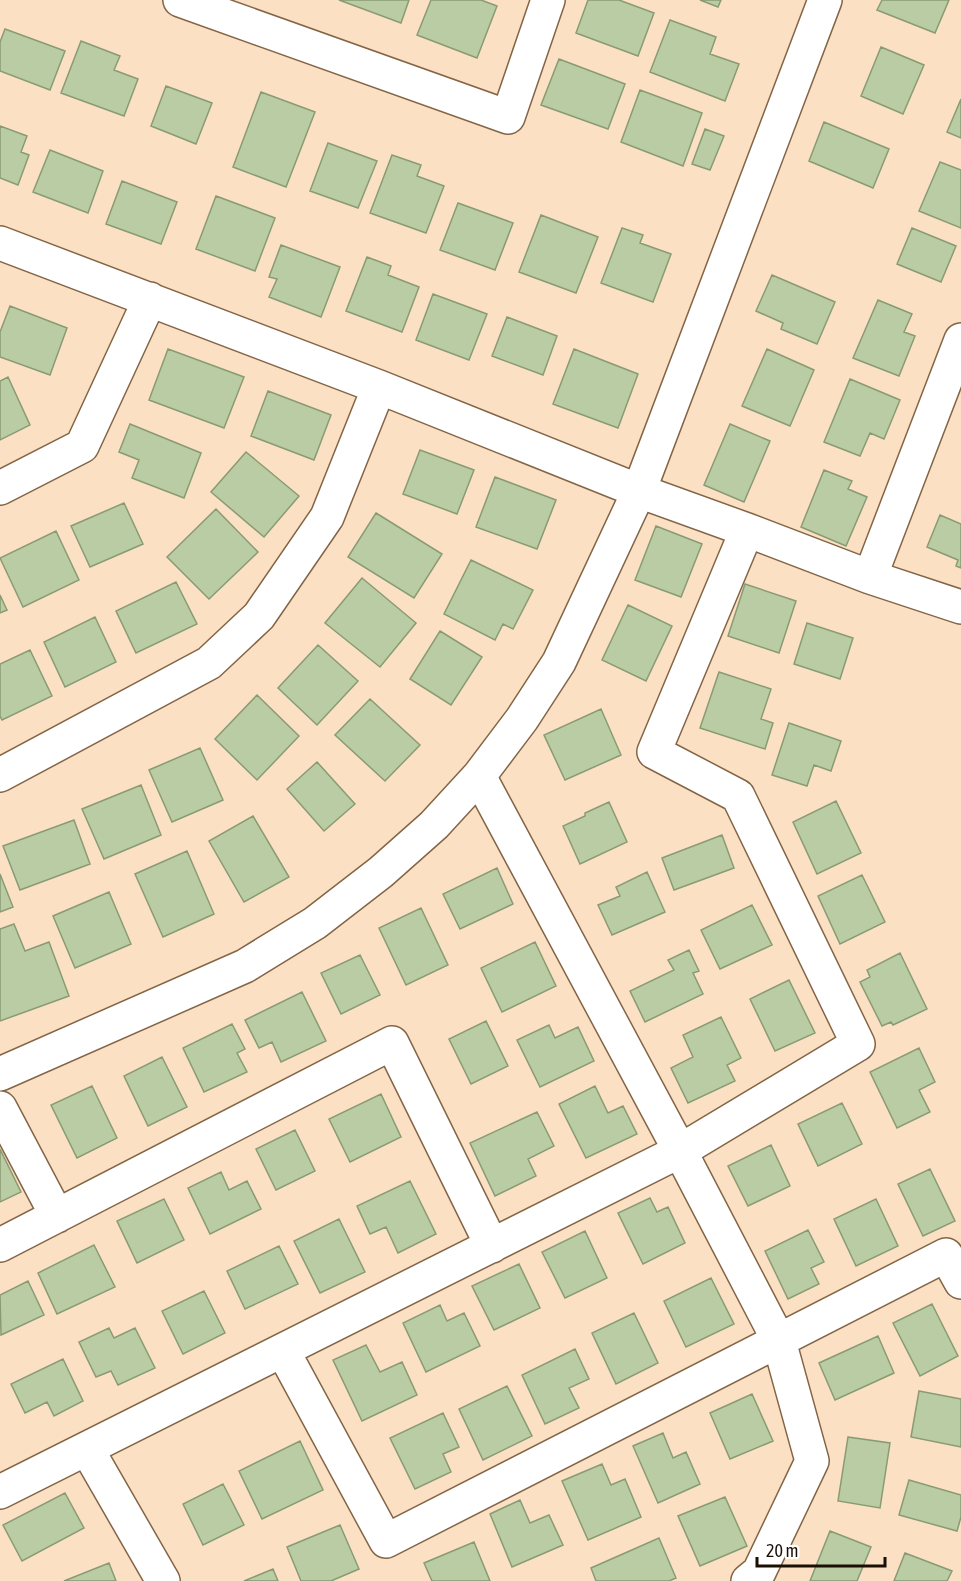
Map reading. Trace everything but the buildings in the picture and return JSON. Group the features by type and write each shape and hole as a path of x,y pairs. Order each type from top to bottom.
{"street":[{"path":"180,0 508,117 548,0"},
{"path":"0,1074 245,966 315,923 381,872 425,833 479,776 522,719 558,662 639,491 825,0"},
{"path":"0,243 378,387 639,491 870,577 961,607"},
{"path":"0,488 82,446 150,299"},
{"path":"870,577 961,340"},
{"path":"0,775 209,663 259,616 327,517 378,387"},
{"path":"0,1492 680,1151 858,1044 738,796 654,752 747,530"},
{"path":"479,776 779,1341 812,1461 759,1572 748,1581"},
{"path":"0,1245 392,1043 492,1246"},
{"path":"0,1108 57,1216"},
{"path":"283,1351 386,1541 946,1255 961,1281"},
{"path":"87,1449 163,1581"}]}
